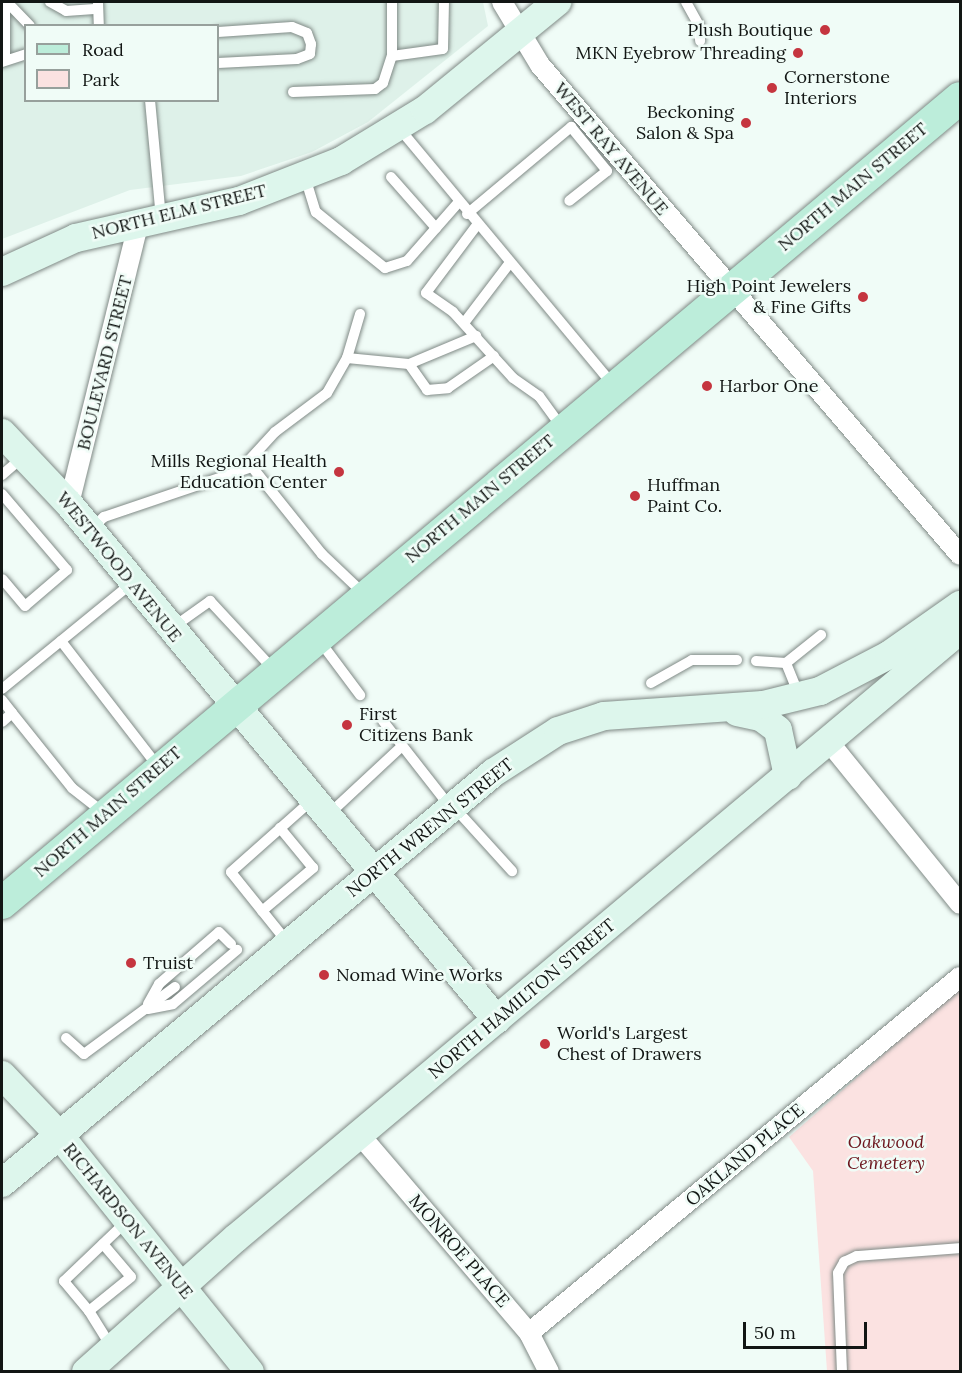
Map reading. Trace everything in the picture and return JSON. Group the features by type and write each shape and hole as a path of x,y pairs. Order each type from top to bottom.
{"main road":[{"name":"NORTH MAIN STREET","path":"2,903 232,705 960,98"}],"street":[{"name":"WEST RAY AVENUE","path":"502,2 577,122 730,290 960,555"},
{"name":"NORTH ELM STREET","path":"2,272 76,238 239,201 304,177 399,127 557,2"},
{"name":"BOULEVARD STREET","path":"69,504 150,220"},
{"name":"WESTWOOD AVENUE","path":"2,433 69,504 232,705 497,1020"},
{"name":"NORTH WRENN STREET","path":"2,1183 493,773 578,723 632,712 720,708 800,696 849,679 960,605"},
{"name":"NORTH HAMILTON STREET","path":"86,1371 182,1285 960,630"},
{"path":"720,708 770,721 784,742 788,776"},
{"path":"829,742 960,904"},
{"name":"OAKLAND PLACE","path":"529,1332 960,976"},
{"name":"RICHARDSON AVENUE","path":"2,1075 60,1136 250,1371"},
{"name":"MONROE PLACE","path":"360,1135 529,1332 549,1371"}],"lane":[{"path":"6,2 28,24"},
{"path":"6,2 3,61 24,55"},
{"path":"50,2 66,11 98,5 99,24"},
{"path":"293,92 375,89 388,75 392,56 392,2"},
{"path":"392,56 443,49 444,2"},
{"path":"686,2 699,25 700,41"},
{"path":"219,32 292,27 307,33 311,44 310,54 297,59 219,63"},
{"path":"150,102 150,220"},
{"path":"467,214 577,122 607,171 569,201"},
{"path":"399,127 467,214 615,387"},
{"path":"304,177 316,212 385,268 407,261 458,203"},
{"path":"391,177 436,228"},
{"path":"477,225 426,293 464,323 494,356 539,396 563,429"},
{"path":"464,323 509,264"},
{"path":"242,468 275,432 327,393 347,358 360,314"},
{"path":"347,358 409,364 476,336"},
{"path":"409,364 427,390 448,388 494,356"},
{"path":"2,475 24,456"},
{"path":"90,530 104,517 242,468 252,467 322,554 364,595"},
{"path":"2,494 67,570 25,606 2,579"},
{"path":"2,689 133,582"},
{"path":"171,630 210,601 274,670"},
{"path":"756,661 786,663 821,635"},
{"path":"315,636 360,695"},
{"path":"61,640 159,768"},
{"path":"651,683 692,660 737,660"},
{"path":"786,663 800,696"},
{"path":"2,700 72,788 105,814"},
{"path":"2,722 12,713"},
{"path":"382,721 452,807 512,871"},
{"path":"288,943 231,872 280,828 319,809 401,747"},
{"path":"262,911 313,868 280,828"},
{"path":"219,932 234,947 173,1004 144,1009 159,984 219,932"},
{"path":"66,1038 84,1054 175,987"},
{"path":"112,1348 89,1311 64,1281 128,1219"},
{"path":"89,1311 131,1277 103,1244"},
{"path":"842,1371 838,1273 844,1262 857,1256 960,1248"}],"shaded area":[{"path":"2,2 483,2 488,26 368,122 312,152 241,176 130,190 2,239"}],"green space":[{"name":"Oakwood Cemetery","path":"960,987 960,1371 827,1371 813,1171 789,1137"}],"place":[{"name":"Plush Boutique","path":"825,30"},
{"name":"MKN Eyebrow Threading","path":"798,53"},
{"name":"Cornerstone Interiors","path":"772,88"},
{"name":"Beckoning Salon & Spa","path":"746,123"},
{"name":"High Point Jewelers & Fine Gifts","path":"863,297"},
{"name":"Harbor One","path":"707,386"},
{"name":"Mills Regional Health Education Center","path":"339,472"},
{"name":"Huffman Paint Co.","path":"635,496"},
{"name":"First Citizens Bank","path":"347,725"},
{"name":"Truist","path":"131,963"},
{"name":"Nomad Wine Works","path":"324,975"},
{"name":"World's Largest Chest of Drawers","path":"545,1044"}]}
